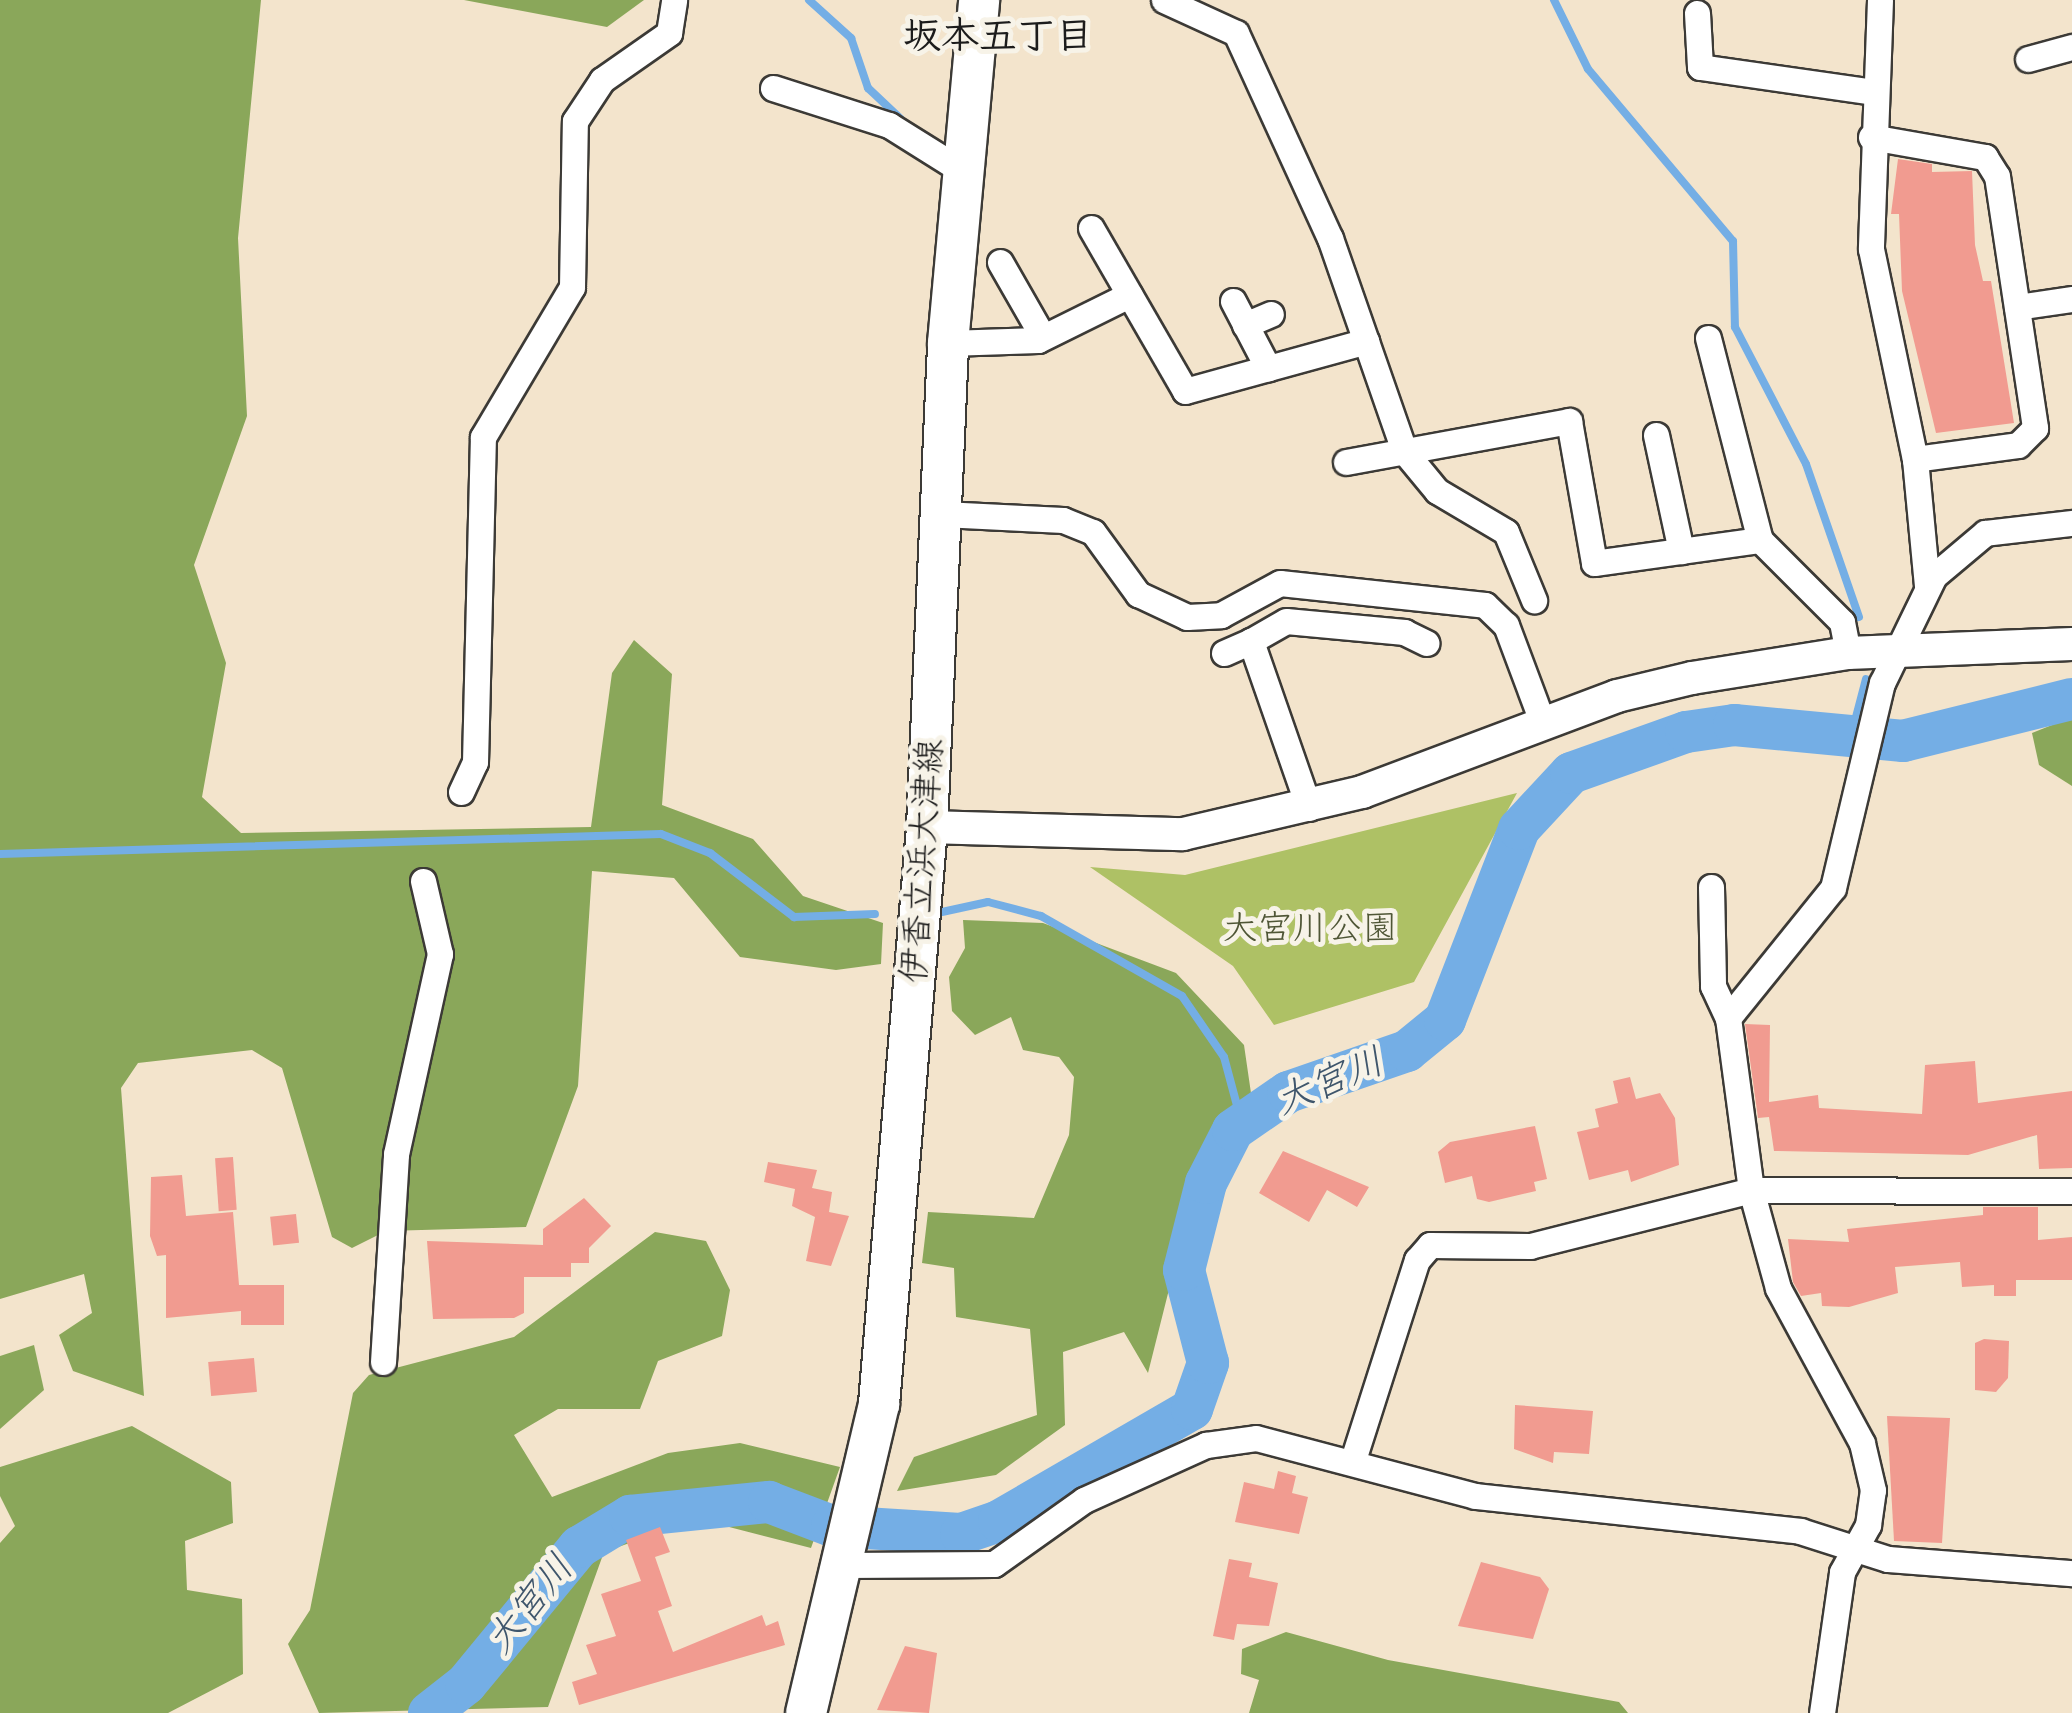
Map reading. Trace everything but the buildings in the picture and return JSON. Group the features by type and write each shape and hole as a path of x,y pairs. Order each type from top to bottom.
{"main road":[{"name":"伊香立浜大津線","path":"806,1713 862,1495 879,1404 927,826 948,343 978,0"}],"street":[{"path":"461,792 475,762 474,583 489,414 572,288 575,121 602,80 669,32 674,0"},
{"path":"1164,0 1236,32 1366,342 1404,451 1437,491 1506,532 1534,600"},
{"path":"1880,0 1871,137 1875,296 1916,458 1927,586"},
{"path":"1697,14 1700,68 1873,92"},
{"path":"2028,59 2072,47"},
{"path":"773,88 889,125 961,170"},
{"path":"1871,137 1984,157 1998,176 2035,428 2018,445 1916,458"},
{"path":"1092,228 1184,391 1366,342"},
{"path":"1000,262 1043,337"},
{"path":"948,343 1043,337 1130,294"},
{"path":"2018,307 2072,299"},
{"path":"1233,301 1268,368"},
{"path":"1245,325 1271,314"},
{"path":"1708,338 1760,540 1842,622 1848,654"},
{"path":"1346,462 1569,421 1594,564 1760,540"},
{"path":"1656,435 1682,551"},
{"path":"942,514 1078,526 1138,594 1188,617 1221,615 1280,583 1486,605 1506,625 1543,724"},
{"path":"1728,1018 1833,888 1882,683 1927,586 1985,533 2072,523"},
{"path":"1224,653 1286,621 1404,632 1427,643"},
{"path":"1251,640 1309,808"},
{"path":"927,826 1182,834 1309,808 1543,724 1692,678 1848,654 2072,644"},
{"path":"383,1362 396,1154 440,954 423,881"},
{"path":"1711,887 1713,986 1728,1018 1750,1190 1778,1288 1862,1444 1872,1490 1856,1548 1842,1572 1822,1713"},
{"path":"1352,1460 1421,1249 1530,1246 1750,1190 2072,1191"},
{"path":"847,1556 994,1564 1084,1500 1206,1445 1256,1438 1352,1460 1475,1496 1800,1531 1888,1559 2072,1573"}],"green space":[{"path":"0,0 261,0 238,238 247,416 194,565 226,663 202,797 241,833 591,827 612,673 634,640 672,674 662,805 753,839 803,896 883,923 881,964 836,970 740,957 674,878 592,871 578,1086 526,1227 386,1231 352,1248 332,1237 282,1068 252,1050 138,1063 121,1088 144,1396 73,1371 59,1335 92,1313 84,1274 0,1299"},
{"path":"464,0 644,0 607,27"},
{"path":"2072,717 2072,786 2039,765 2032,733"},
{"name":"大宮川公園","path":"1517,793 1414,982 1274,1025 1233,966 1090,867 1185,875"},
{"path":"963,920 1043,923 1176,973 1244,1045 1252,1100 1225,1121 1197,1178 1148,1373 1124,1332 1063,1352 1065,1425 996,1475 897,1491 914,1457 1037,1415 1030,1329 956,1317 954,1268 922,1263 928,1212 1034,1218 1069,1135 1074,1077 1059,1057 1023,1050 1011,1017 975,1035 952,1011 949,977 965,948"},
{"path":"655,1232 706,1241 730,1290 722,1336 658,1361 640,1409 558,1409 514,1435 552,1497 668,1453 740,1443 840,1467 811,1548 698,1519 604,1552 548,1707 319,1713 288,1644 310,1610 353,1393 369,1375 514,1337"},
{"path":"34,1345 44,1390 0,1429 0,1356"},
{"path":"132,1426 231,1482 233,1523 185,1541 187,1590 242,1599 243,1674 168,1713 0,1713 0,1543 15,1526 0,1496 0,1467"},
{"path":"1286,1632 1388,1660 1619,1702 1628,1713 1249,1713 1259,1680 1241,1674 1242,1649"}],"waterway":[{"path":"809,0 851,38 868,88 901,119"},
{"path":"1554,0 1588,69 1733,241 1735,327 1806,464 1859,617"},
{"path":"1850,740 1866,679"},
{"name":"大宮川","path":"429,1713 466,1684 579,1547 630,1516 769,1502 832,1526 961,1534 999,1521 1192,1409 1208,1363 1184,1270 1206,1183 1233,1130 1288,1092 1407,1051 1445,1020 1519,829 1571,773 1686,732 1734,725 1903,741 2072,699"},
{"path":"0,854 661,834 710,853 794,917 875,914"},
{"path":"942,912 988,902 1041,916 1182,996 1224,1057 1242,1124"}],"district":[{"name":"坂本五丁目","path":"998,38"}]}
